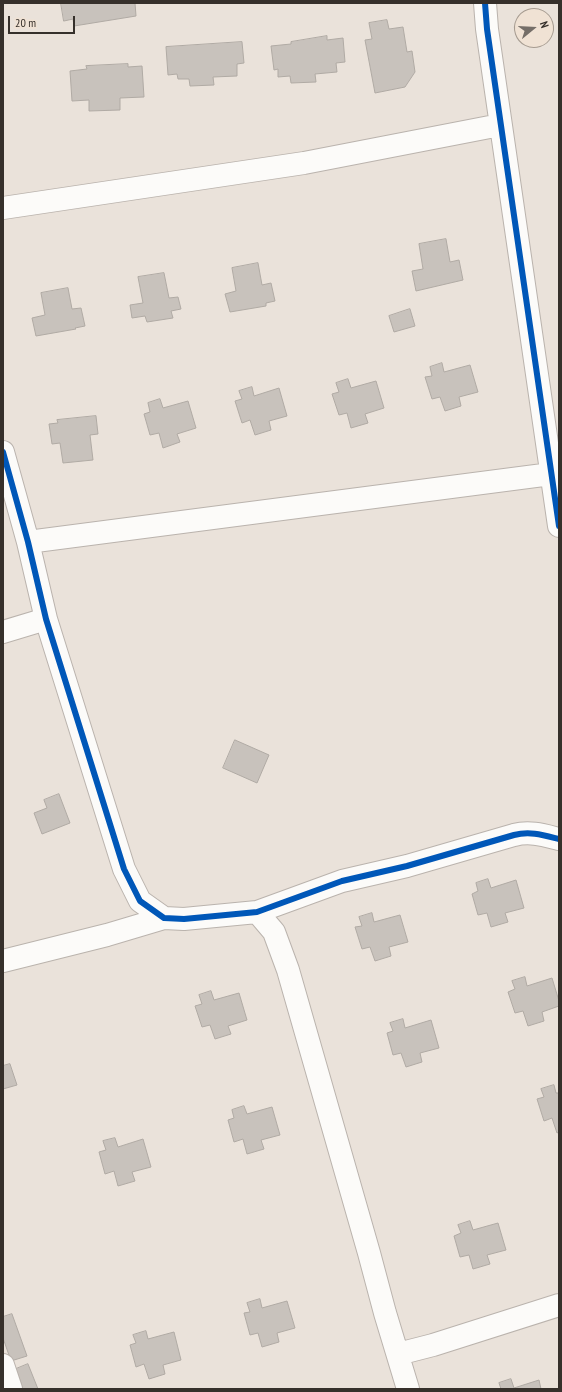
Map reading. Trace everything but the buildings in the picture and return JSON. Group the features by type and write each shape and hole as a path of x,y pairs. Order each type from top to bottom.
{"street":[{"path":"485,3 500,125 559,526"},
{"path":"3,208 304,163 500,125"},
{"path":"3,452 28,542 46,619 124,869 140,901 164,918"},
{"path":"28,542 551,474"},
{"path":"3,632 46,619"},
{"path":"3,961 107,935 164,918 184,919 258,912 342,881 407,866 523,833 537,833 559,839"},
{"path":"258,912 274,932 288,970 369,1253 384,1313 408,1389"},
{"path":"398,1354 433,1345 559,1305"},
{"path":"3,1365 11,1389"}],"cycle path":[{"path":"485,3 487,29 559,526"},
{"path":"3,452 28,542 46,619 124,869 140,901 164,918 184,919 257,912 342,881 407,866 514,835 531,833 559,839"}]}
